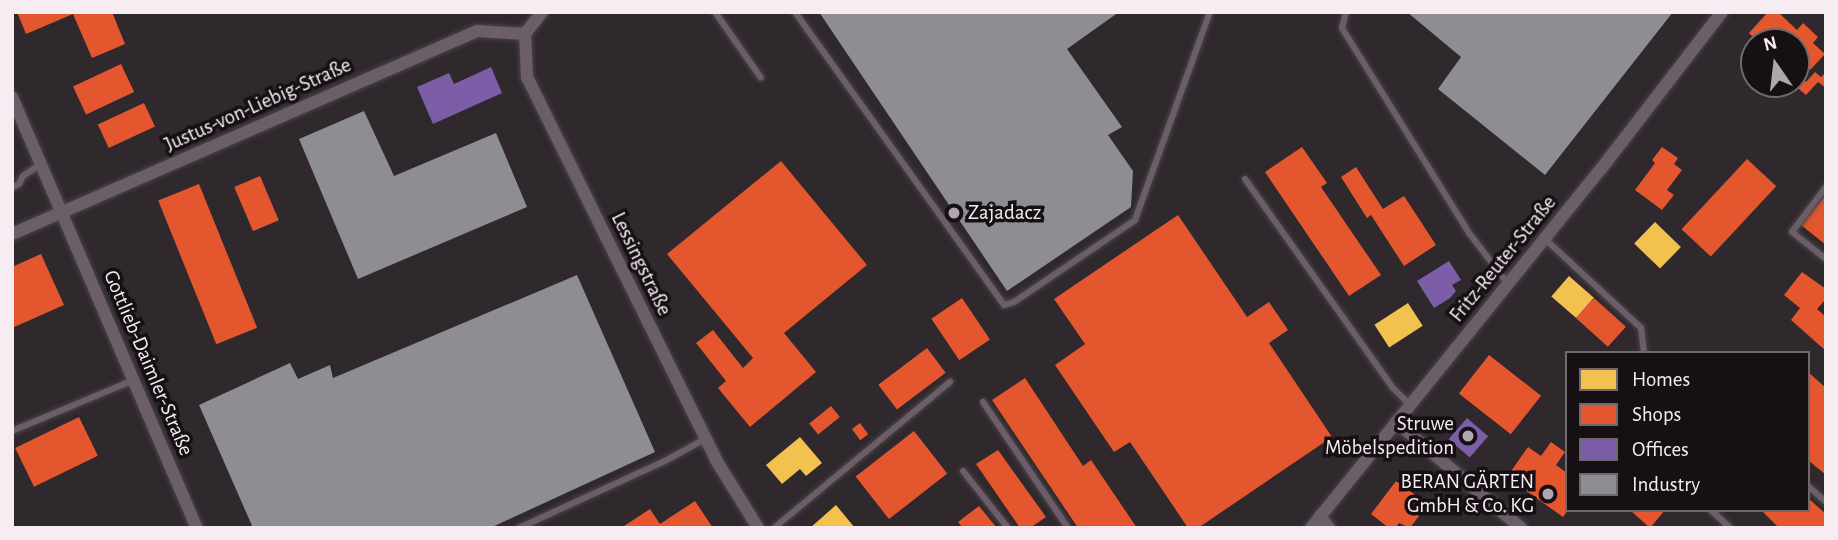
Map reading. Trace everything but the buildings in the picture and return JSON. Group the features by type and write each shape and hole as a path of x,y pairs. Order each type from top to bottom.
{"street":[{"path":"525,34 542,12"},
{"name":"Fritz-Reuter-Straße","path":"1311,528 1545,239 1722,12"},
{"name":"Justus-von-Liebig-Straße","path":"12,234 63,214 288,111 477,31 525,34"},
{"name":"Lessingstraße","path":"525,34 527,77 705,439 758,528"},
{"name":"Gottlieb-Daimler-Straße","path":"12,97 197,528"},
{"path":"1396,422 1521,528"},
{"path":"1320,516 1329,528"}],"lane":[{"path":"715,12 761,78"},
{"path":"795,12 1004,305 1014,302 1135,220 1210,12"},
{"path":"1346,12 1342,28 1469,233 1508,284"},
{"path":"12,188 19,184 23,176 41,164"},
{"path":"1245,179 1394,388 1410,405"},
{"path":"1826,187 1792,232 1826,259"},
{"path":"1545,239 1641,328 1644,351"},
{"path":"12,431 134,380"},
{"path":"774,528 950,382"},
{"path":"983,402 1069,528"},
{"path":"519,528 665,461 705,439"},
{"path":"963,471 1008,528"},
{"path":"1810,488 1826,502"},
{"path":"1713,512 1730,528"}],"place":[{"name":"Zajadacz","path":"954,213"},
{"name":"Struwe Möbelspedition","path":"1468,436"},
{"name":"BERAN GÄRTEN GmbH & Co. KG","path":"1548,494"}]}
